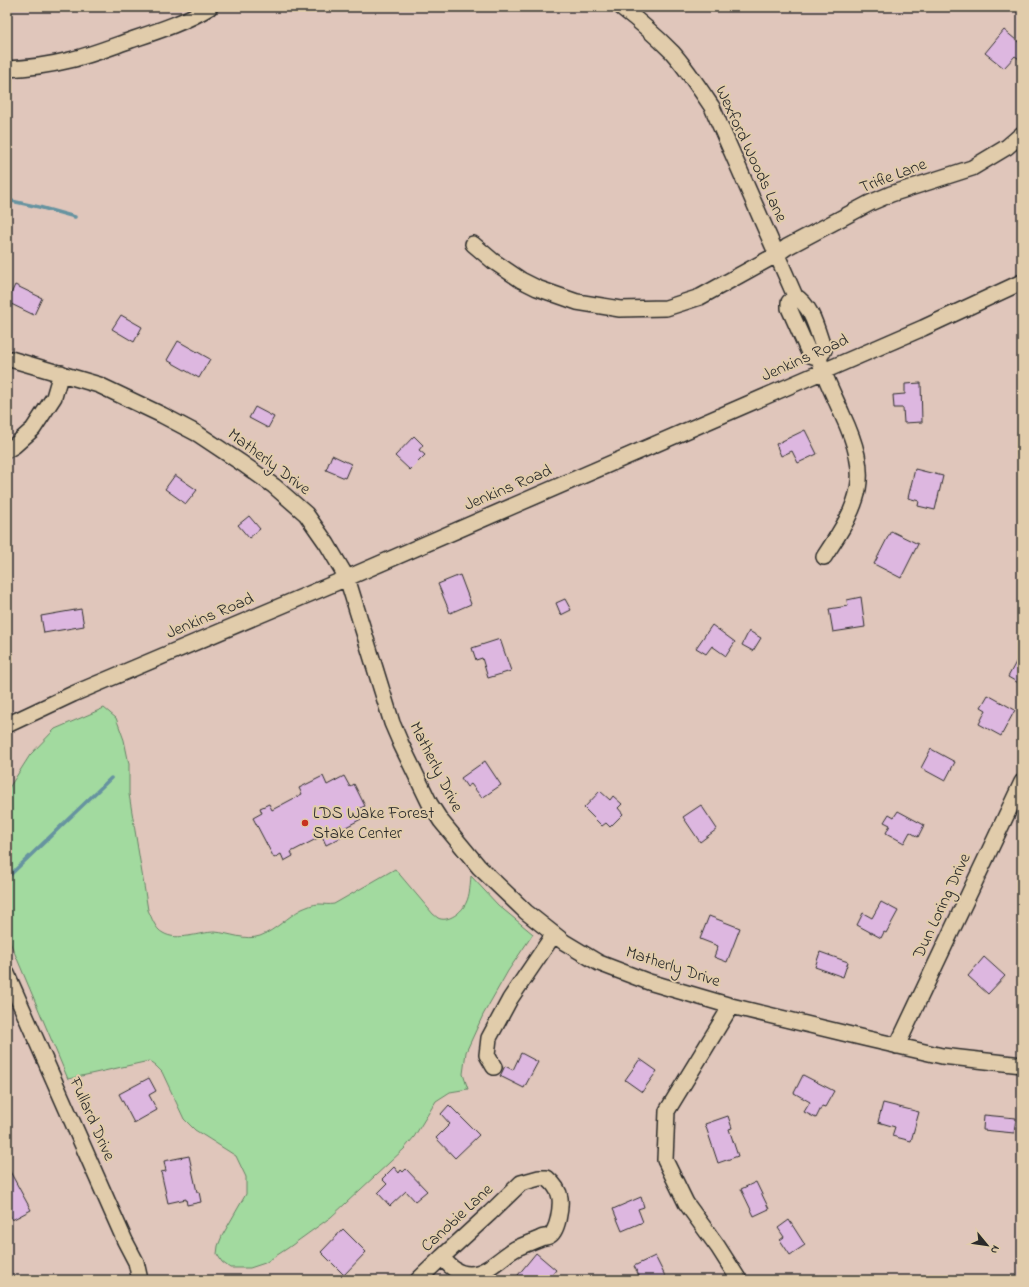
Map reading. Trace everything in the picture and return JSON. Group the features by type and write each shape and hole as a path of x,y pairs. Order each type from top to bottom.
{"street":[{"path":"7,70 72,60 180,22 201,13 210,7"},
{"name":"Wexford Woods Lane","path":"621,7 652,32 672,53 712,107 795,296 789,302 789,308 810,355 820,364"},
{"name":"Trifle Lane","path":"473,244 493,261 522,280 537,288 577,302 620,309 666,308 700,297 799,241 891,194 972,168 1007,147 1022,134"},
{"name":"Jenkins Road","path":"7,725 73,694 347,578 820,364 923,328 1022,282"},
{"name":"Matherly Drive","path":"7,358 99,385 162,415 198,434 244,464 274,486 306,514 327,544 347,578 392,723 400,744 430,804 441,821 479,867 526,912 564,942 600,963 649,982 731,1006 942,1056 1022,1065"},
{"path":"820,364 852,437 859,460 860,473 858,493 849,518 824,557"},
{"path":"7,450 14,446 33,429 54,397 61,373"},
{"name":"Dun Loring Drive","path":"897,1046 1022,782"},
{"path":"494,1067 487,1056 489,1038 510,999 554,934"},
{"name":"Fullard Drive","path":"7,974 122,1234 136,1262 140,1280"},
{"path":"731,1006 667,1111 665,1160 686,1203 739,1280"},
{"name":"Canobie Lane","path":"418,1280 442,1257 490,1214 521,1183 539,1178 547,1178 554,1185 560,1198 556,1230 550,1236 528,1243 514,1250 483,1271 471,1274 461,1273 450,1266 442,1257"}],"green space":[{"path":"104,708 116,718 124,740 129,764 129,794 148,910 156,926 163,933 175,937 209,932 249,938 260,936 302,909 317,904 334,904 395,869 433,914 442,919 454,916 464,906 470,890 471,876 498,905 533,934 508,971 483,1015 466,1052 463,1074 468,1089 450,1092 436,1101 414,1137 404,1149 331,1217 265,1263 250,1268 230,1268 222,1262 217,1254 222,1236 246,1194 246,1177 236,1156 195,1130 184,1119 162,1072 149,1061 68,1079 7,935 7,791 30,755 55,729"}],"building":[{"path":"1004,30 1022,45 1022,61 1015,56 1004,68 985,53"},
{"path":"15,285 42,298 34,315 7,302"},
{"path":"121,315 142,327 134,342 112,329"},
{"path":"178,341 210,359 199,378 167,360"},
{"path":"921,383 922,422 904,423 903,408 894,408 893,395 905,394 905,384"},
{"path":"255,407 274,417 268,428 249,418"},
{"path":"805,430 817,454 798,463 792,451 781,456 776,444"},
{"path":"414,436 423,445 419,450 425,455 410,470 395,456"},
{"path":"332,455 351,464 345,478 326,470"},
{"path":"915,469 943,476 935,510 918,506 919,501 908,498"},
{"path":"175,475 197,490 186,504 165,489"},
{"path":"249,516 260,529 249,538 238,525"},
{"path":"891,531 918,544 901,578 874,564"},
{"path":"460,575 471,604 450,613 438,584"},
{"path":"861,597 865,627 833,632 829,609 848,606 847,600"},
{"path":"565,599 571,610 561,615 556,603"},
{"path":"81,609 84,626 44,633 41,616"},
{"path":"712,625 735,642 726,656 712,646 706,654 696,648"},
{"path":"749,631 761,638 753,651 742,645"},
{"path":"500,639 511,671 488,678 482,658 476,660 472,648"},
{"path":"1022,651 1022,685 1008,677"},
{"path":"988,695 1015,710 1001,736 979,724 986,710 981,707"},
{"path":"931,749 955,762 945,781 921,768"},
{"path":"485,761 501,785 482,798 471,784 467,787 461,778"},
{"name":"LDS Wake Forest Stake Center","path":"323,776 327,785 344,776 350,787 354,784 365,806 358,809 363,818 344,828 348,834 326,845 322,836 291,852 293,856 284,861 281,854 274,858 253,818 262,813 260,808 269,804 272,810 302,794 299,788"},
{"path":"600,791 610,800 613,796 622,804 618,808 623,814 610,827 606,823 602,826 584,808"},
{"path":"701,805 717,829 700,842 683,817"},
{"path":"898,811 924,825 918,837 910,832 904,843 886,833 890,825 884,822 889,814 894,817"},
{"path":"881,902 898,911 886,933 884,932 881,938 857,925 863,913 872,918"},
{"path":"709,916 740,928 727,962 714,957 718,946 700,939"},
{"path":"820,952 848,962 843,977 815,967"},
{"path":"984,957 1005,976 988,994 968,976"},
{"path":"521,1053 538,1062 524,1088 500,1076 505,1066 513,1070"},
{"path":"640,1059 657,1071 642,1092 625,1080"},
{"path":"803,1075 834,1091 825,1107 822,1106 816,1118 804,1112 810,1102 794,1093"},
{"path":"149,1078 156,1091 149,1095 157,1110 134,1123 119,1094"},
{"path":"883,1103 919,1112 911,1141 892,1136 895,1127 878,1122"},
{"path":"449,1105 479,1135 455,1158 436,1138 450,1124 441,1114"},
{"path":"984,1115 1016,1118 1014,1133 983,1130"},
{"path":"728,1116 732,1128 729,1129 738,1156 718,1163 705,1124"},
{"path":"189,1156 197,1192 199,1192 201,1202 187,1205 186,1199 168,1203 161,1172 166,1171 164,1161"},
{"path":"7,1166 31,1210 12,1220 7,1210"},
{"path":"394,1167 399,1173 401,1170 403,1172 406,1169 427,1191 415,1201 406,1191 390,1206 378,1193 387,1184 382,1179"},
{"path":"756,1182 769,1209 754,1216 741,1189"},
{"path":"641,1197 644,1207 638,1209 643,1222 622,1231 613,1209"},
{"path":"789,1220 805,1245 790,1255 780,1240 784,1237 778,1228"},
{"path":"343,1229 366,1252 344,1275 321,1252"},
{"path":"536,1253 556,1270 548,1280 514,1280"},
{"path":"655,1256 667,1280 641,1280 634,1266"}],"waterway":[{"path":"7,200 75,217"},
{"path":"7,878 111,778"}],"place":[{"name":"LDS Wake Forest Stake Center","path":"305,823"}]}
